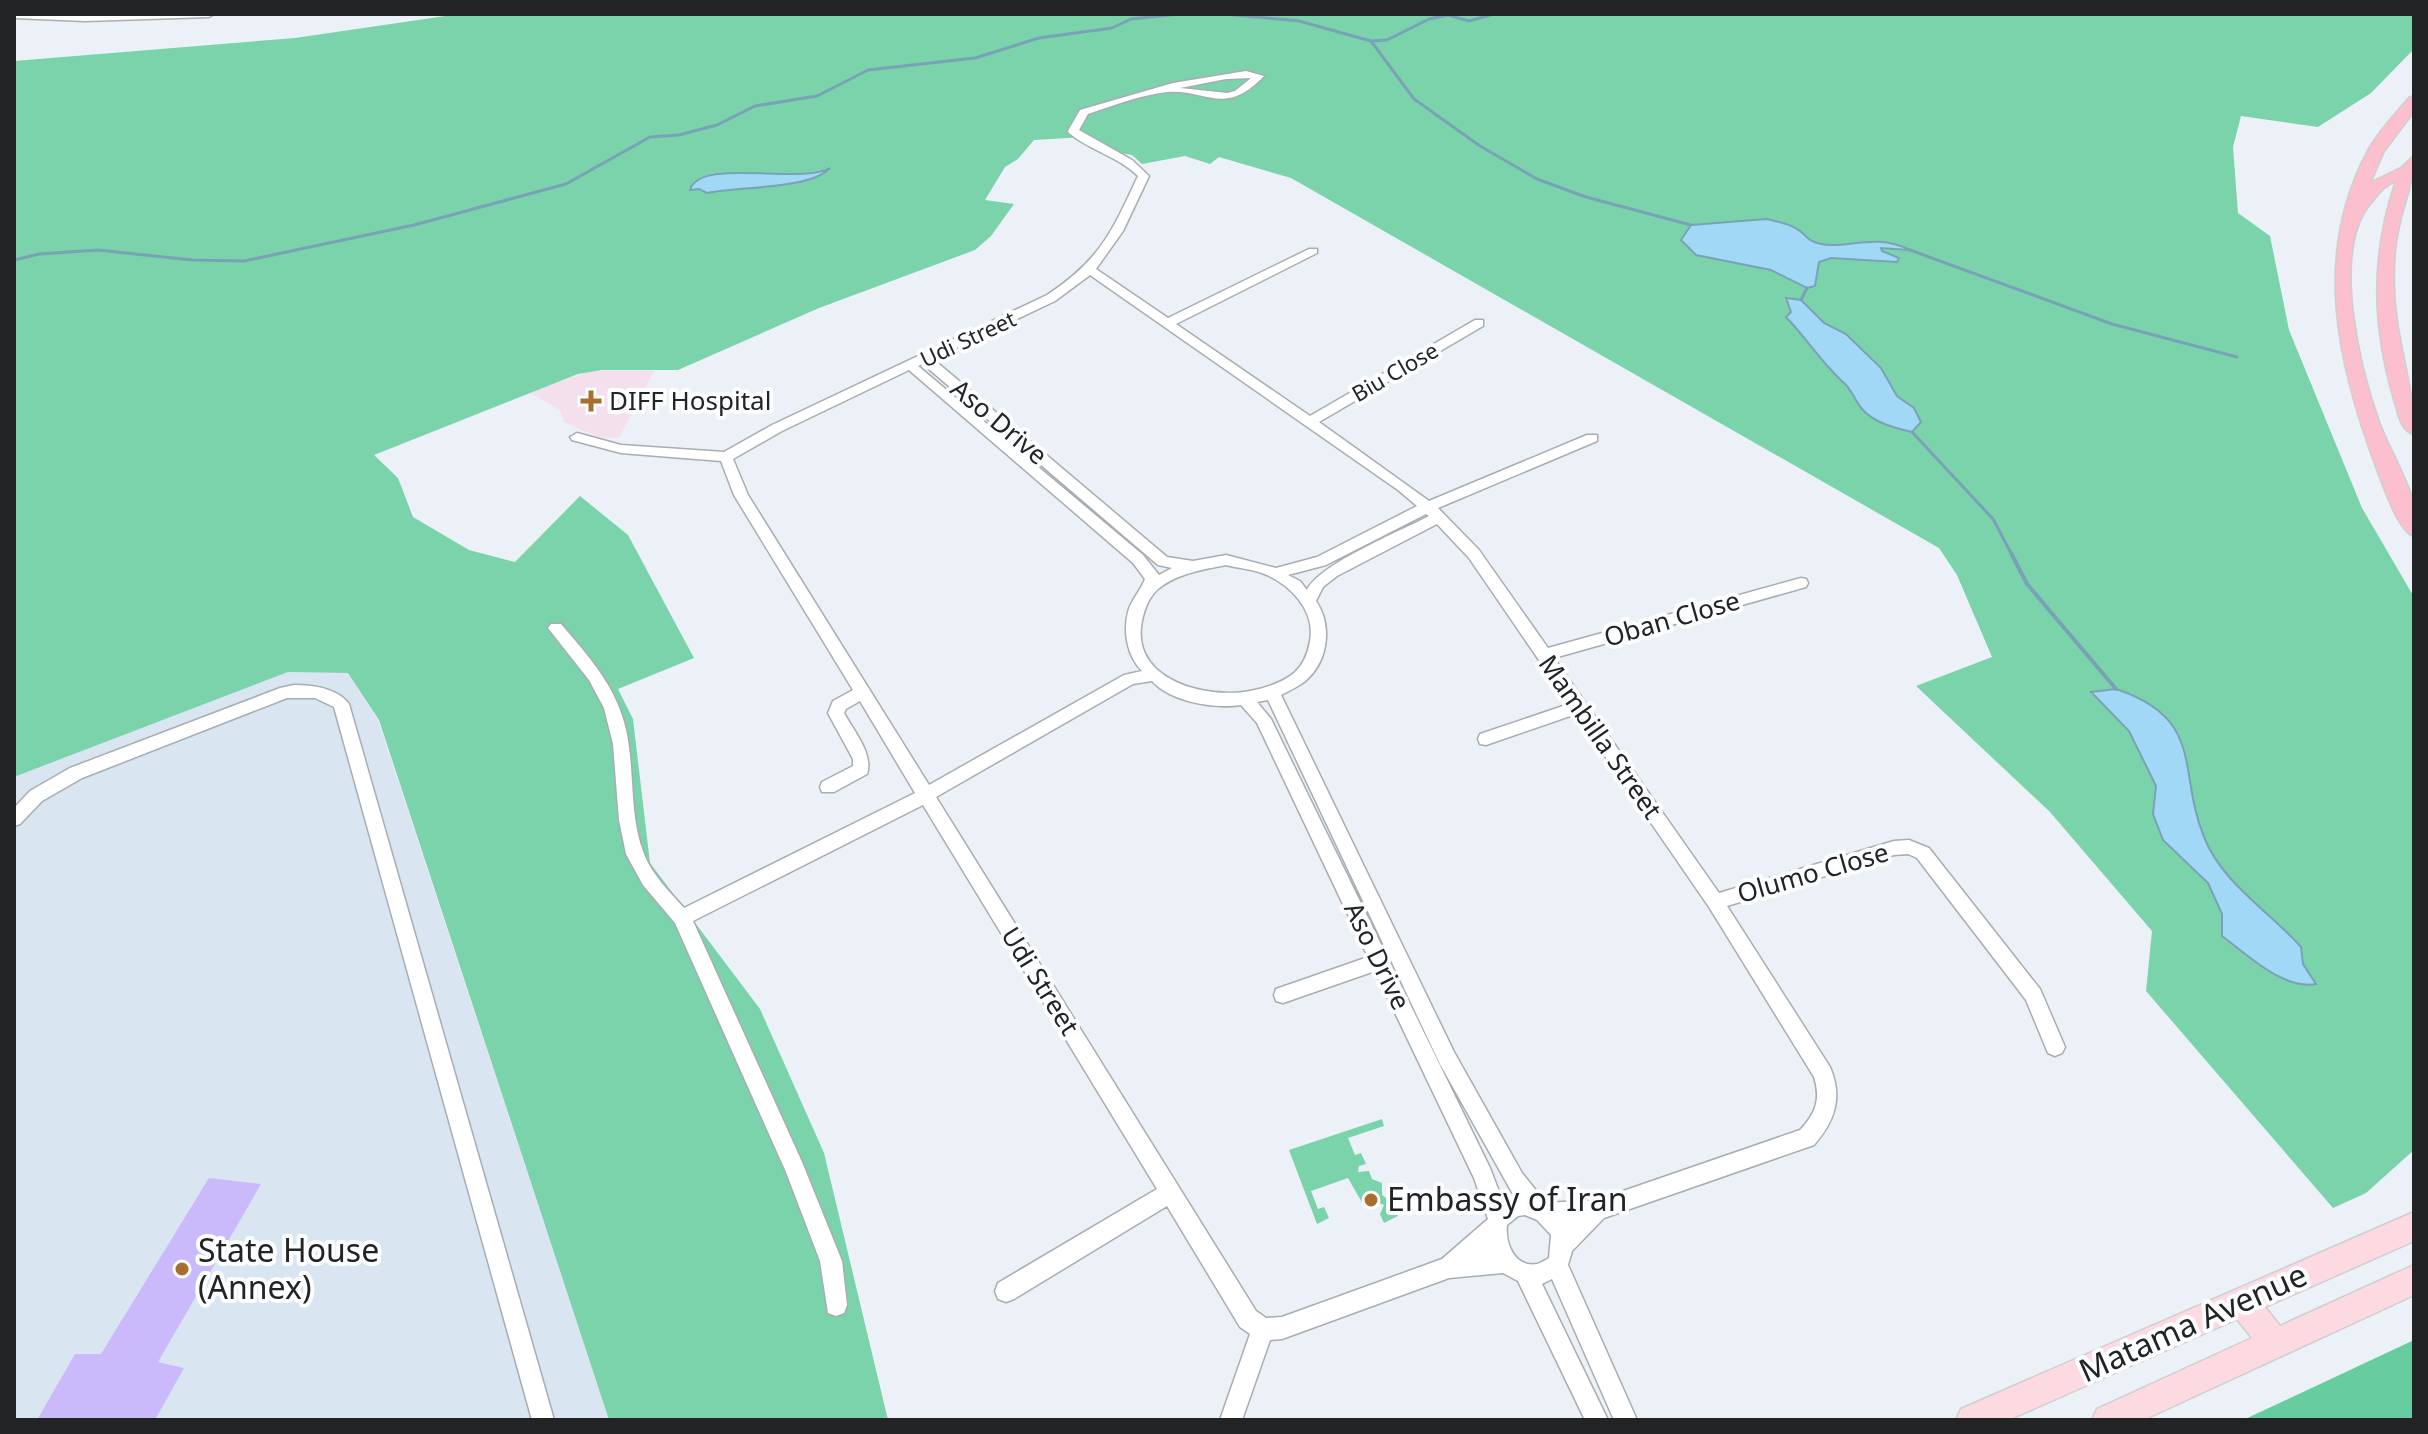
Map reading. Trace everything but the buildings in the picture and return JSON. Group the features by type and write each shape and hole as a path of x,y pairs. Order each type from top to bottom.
{"highway":[{"path":"2414,101 2373,149 2359,183 2344,246 2342,299 2354,372 2379,454 2414,529"},
{"path":"2349,221 2380,181 2410,166"},
{"path":"2410,166 2387,244 2386,287 2395,369 2414,428"}],"main road":[{"name":"Matama Avenue","path":"1972,1420 2414,1226"},
{"name":"Matama Avenue","path":"2108,1420 2414,1280"},
{"path":"2242,1301 2275,1344"}],"street":[{"path":"14,15 85,18 209,14"},
{"path":"1246,72 1259,76 1239,93 1227,96 1165,89 1246,72"},
{"name":"Udi Street","path":"1165,89 1084,112 1073,131 1089,147 1132,161 1144,176 1114,241 1092,271 1039,304 777,428 726,457 741,495 1170,1193 1248,1319 1263,1329"},
{"path":"1168,323 1313,251"},
{"name":"Mambilla Street","path":"1092,271 1311,421 1434,512 1474,554 1715,902 1818,1063 1830,1091 1828,1109 1807,1138 1597,1210"},
{"name":"Biu Close","path":"1311,421 1479,323"},
{"name":"Aso Drive","path":"925,359 1163,561 1190,565"},
{"name":"Aso Drive","path":"911,366 1138,559 1153,578 1149,588"},
{"path":"577,437 621,449 726,457"},
{"path":"1278,572 1321,561 1592,438"},
{"path":"1310,599 1317,584 1332,572 1434,512"},
{"path":"1244,561 1278,572 1310,599 1319,618 1319,647 1302,673 1272,692 1245,699 1194,696 1155,675 1138,656 1131,628 1133,613 1149,588 1190,565 1244,561"},
{"name":"Oban Close","path":"1544,655 1801,583"},
{"path":"556,628 596,679 612,709 620,740 633,850 654,885 682,918 795,1169 831,1261 836,1305"},
{"path":"682,918 926,795 1130,679 1155,675"},
{"path":"14,819 36,796 76,773 286,692 327,693 341,704 543,1420"},
{"path":"828,787 861,769 861,759 836,713 839,705 863,692"},
{"name":"Aso Drive","path":"1272,692 1447,1058 1515,1180 1542,1210"},
{"name":"Aso Drive","path":"1245,699 1263,719 1483,1175 1496,1224"},
{"path":"1486,739 1580,707"},
{"name":"Olumo Close","path":"1715,902 1894,848 1909,847 1923,853 1934,864 2033,995 2055,1047"},
{"path":"1283,995 1380,961"},
{"path":"1006,1291 1170,1193"},
{"path":"1449,1267 1514,1206 1542,1210 1597,1210"},
{"path":"1542,1210 1555,1222 1560,1255 1626,1420"},
{"path":"1526,1275 1548,1272 1597,1210"},
{"path":"1496,1224 1498,1252 1506,1262 1526,1275 1597,1420"},
{"path":"1231,1420 1263,1329 1282,1328 1331,1312 1449,1267 1506,1262"}],"shaded area":[{"name":"DIFF Hospital","path":"591,371 654,371 619,438 598,437 564,422 560,410 529,392"},
{"path":"288,672 348,673 378,720 609,1420 14,1420 14,777"}],"green space":[{"path":"459,14 2414,14 2414,49 2371,93 2318,127 2241,116 2233,147 2238,213 2270,236 2289,330 2362,508 2414,597 2414,1150 2366,1193 2333,1208 2146,991 2152,931 2050,812 1916,686 1992,657 1957,575 1939,548 1291,178 1219,157 1210,164 1185,156 1142,164 1132,155 1107,151 1084,137 1034,140 1018,159 1005,167 985,200 1014,204 991,236 975,250 819,308 678,370 602,370 578,374 374,455 398,478 413,517 469,550 515,562 580,496 628,535 694,658 618,689 633,719 650,863 760,1009 824,1153 888,1420 609,1420 379,720 348,673 288,672 14,777 14,61 295,38"},
{"path":"1382,1119 1384,1126 1348,1138 1355,1155 1361,1153 1366,1164 1359,1166 1358,1172 1369,1171 1372,1179 1382,1183 1382,1195 1393,1203 1398,1216 1384,1223 1380,1214 1384,1205 1368,1198 1364,1206 1348,1178 1311,1191 1318,1209 1324,1207 1329,1218 1317,1224 1289,1150"},
{"path":"2414,1340 2414,1420 2243,1420"}],"water":[{"path":"830,168 820,175 790,184 707,193 699,189 690,190 697,180 712,175 797,174"},
{"path":"1767,219 1790,225 1812,241 1823,244 1882,242 1910,250 1881,248 1899,258 1897,262 1831,258 1819,262 1815,286 1807,288 1771,270 1696,255 1681,240 1691,225"},
{"path":"1786,298 1801,300 1824,323 1846,334 1881,368 1897,396 1914,408 1921,422 1912,432 1892,427 1862,409 1847,386 1786,317 1791,312"},
{"path":"2116,689 2145,701 2164,716 2176,732 2184,750 2196,813 2212,853 2234,883 2301,947 2303,964 2316,984 2291,982 2279,976 2222,936 2222,914 2208,883 2163,840 2153,814 2156,786 2129,731 2091,692"}],"waterway":[{"path":"14,260 39,254 98,250 192,260 244,261 414,225 566,184 650,137 679,135 717,125 755,106 817,96 868,70 975,58 1039,38 1112,28 1131,19 1180,14"},
{"path":"1224,14 1299,21 1371,41"},
{"path":"1371,41 1387,40 1429,19 1448,15 1469,21 1494,14"},
{"path":"1371,41 1414,99 1480,146 1537,179 1586,197 1691,225"},
{"path":"1910,250 2112,324 2237,357"},
{"path":"1801,300 1807,288"},
{"path":"1912,432 1993,519 2012,555"},
{"path":"2011,553 2027,584 2116,689"}],"place":[{"name":"DIFF Hospital","path":"591,401"},
{"name":"Embassy of Iran","path":"1371,1200"},
{"name":"State House (Annex)","path":"182,1269"}]}
